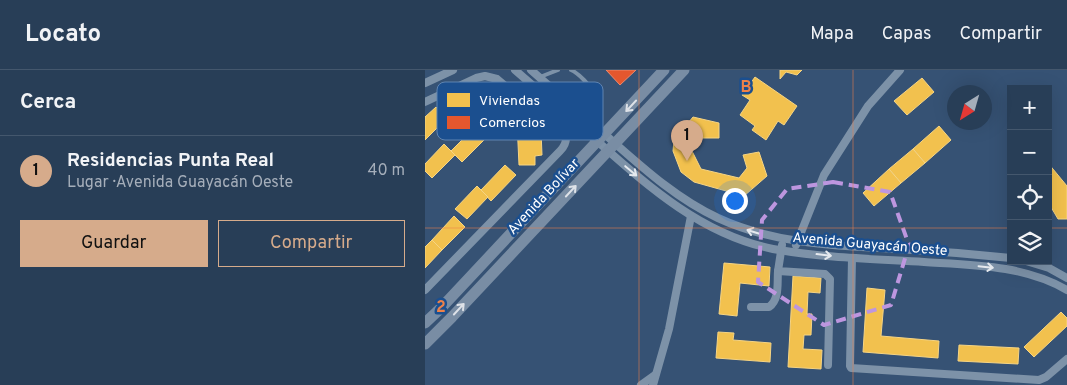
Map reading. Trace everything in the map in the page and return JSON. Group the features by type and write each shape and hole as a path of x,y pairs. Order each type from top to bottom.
{"street":[{"path":"425,83 453,70"},
{"name":"Avenida Guayacán Oeste","path":"515,70 529,82"},
{"name":"Avenida Guayacán Oeste","path":"531,70 546,82"},
{"name":"Avenida Bolívar","path":"603,136 664,70"},
{"name":"Avenida Bolívar","path":"425,344 684,70"},
{"path":"795,252 797,241 824,175 868,106 900,70"},
{"path":"468,82 485,76 497,78 502,82"},
{"path":"425,102 437,96"},
{"path":"425,290 565,145 566,140"},
{"name":"Avenida Bolívar","path":"425,323 443,307 599,140"},
{"name":"Avenida Guayacán Oeste","path":"603,140 658,195 691,216 739,239 795,252 852,258 962,264 1020,271 1053,282 1067,290"},
{"name":"Avenida Guayacán Oeste","path":"611,148 691,204 742,228 797,241 1007,258"},
{"path":"653,385 669,329 691,216"},
{"path":"751,306 769,307 776,299 783,239"},
{"path":"852,258 851,368 1039,380 1046,377 1067,359"},
{"path":"1039,265 1065,274"},
{"path":"778,271 825,274 830,278 828,365"},
{"path":"1053,282 1065,274"},
{"path":"641,385 655,375"}],"lane":[{"path":"540,77 558,70"},
{"path":"571,70 586,82"}],"highlighted area":[{"path":"833,182 890,192 909,245 891,305 824,325 758,282 762,220 787,189"}],"building: Viviendas":[{"path":"780,70 802,70 797,75 786,72 780,79"},
{"path":"755,77 797,106 784,125 778,121 766,140 752,130 755,126 740,115 750,100 742,95"},
{"path":"922,78 934,92 907,115 894,101"},
{"path":"437,108 437,128 425,140 425,117"},
{"path":"693,117 719,123 719,138 699,138 691,149 701,169 739,178 747,168 743,155 759,152 767,176 744,196 694,182 681,172 673,151 674,140"},
{"path":"939,126 951,140 925,163 913,149"},
{"path":"462,140 484,140 462,162 451,151"},
{"path":"518,140 541,140 542,155 535,156 535,165 519,165"},
{"path":"444,144 455,155 432,178 425,171 425,164"},
{"path":"913,149 925,163 901,183 889,169"},
{"path":"505,165 516,175 491,201 481,190"},
{"path":"1052,168 1067,186 1067,219 1058,219 1052,209"},
{"path":"889,169 901,183 874,206 863,193"},
{"path":"477,186 488,197 467,219 455,209"},
{"path":"454,216 465,227 442,250 432,240"},
{"path":"432,240 442,250 425,268 425,247"},
{"path":"724,263 770,267 769,286 740,283 737,316 719,314"},
{"path":"793,276 821,278 820,293 808,292 807,314 812,314 811,335 804,335 803,349 822,350 821,369 788,367"},
{"path":"867,288 885,290 881,336 939,341 938,358 863,352"},
{"path":"1061,312 1067,318 1067,326 1034,357 1024,347"},
{"path":"718,332 734,333 733,340 771,343 770,362 716,358"},
{"path":"959,345 1019,348 1018,364 958,361"}],"building: Comercios":[{"path":"606,70 636,70 620,85"}],"place":[{"name":"Residencias Punta Real","path":"687,161"}]}
